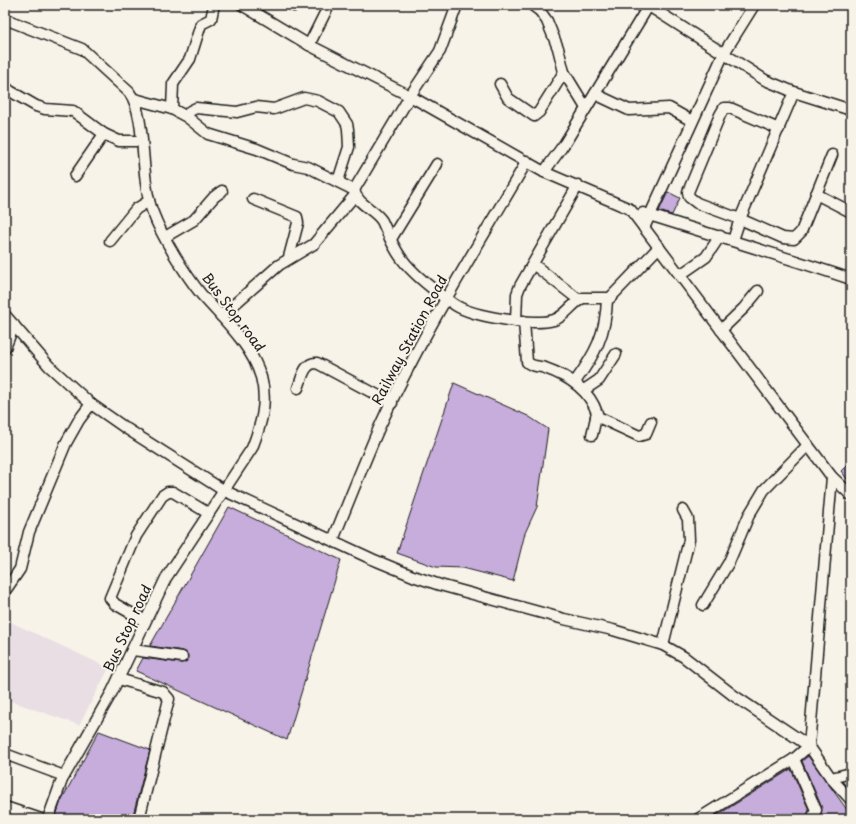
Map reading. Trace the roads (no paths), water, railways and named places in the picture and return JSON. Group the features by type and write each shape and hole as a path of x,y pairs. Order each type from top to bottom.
{"street":[{"path":"172,109 172,89 175,79 190,59 201,24 211,19 214,5"},
{"path":"242,5 309,45 410,96 544,172 578,185 630,209 694,230 733,240 851,279"},
{"path":"309,45 329,5"},
{"path":"221,316 272,270 289,257 314,244 355,193 410,96 440,51 457,5"},
{"path":"532,5 540,11 550,26 558,48 564,72 586,108"},
{"path":"544,172 595,94 649,5 765,80 794,92 851,110"},
{"path":"644,228 724,53 754,5"},
{"path":"5,18 82,49 129,92 135,100 172,109 187,117 208,134 252,147 293,164 308,167 338,181 355,193 379,217 405,263 456,305 469,311 520,321 548,321 558,318 579,300 589,297 607,299 614,296 659,247"},
{"path":"500,84 508,98 534,116 539,112 564,72"},
{"path":"5,86 17,95 44,109 72,111 80,114 104,134 118,141 141,141"},
{"path":"733,240 740,219 794,92"},
{"path":"595,94 629,110 669,108 692,121"},
{"path":"187,117 190,111 196,108 237,112 256,107 274,109 304,98 318,101 339,112 348,129 349,147 338,181"},
{"name":"Bus Stop road","path":"48,819 64,776 119,679 166,578 252,448 264,409 261,377 255,363 245,346 195,285 165,237 149,202 135,100"},
{"path":"778,129 730,108 724,108 688,192 689,197 697,203 740,219 783,238 794,239 800,232 832,155"},
{"path":"75,176 104,134"},
{"name":"Railway Station Road","path":"333,540 379,428 446,297 527,161"},
{"path":"391,239 437,164"},
{"path":"578,185 520,286 518,294 520,321 529,364 551,370 575,382 584,390 595,408 596,416 592,435"},
{"path":"165,237 194,220 214,197 222,191"},
{"path":"816,194 851,212"},
{"path":"253,200 297,216 298,224 289,257"},
{"path":"110,241 136,209 149,202"},
{"path":"630,209 832,477 851,495"},
{"path":"680,275 706,257 720,236"},
{"path":"533,264 579,300"},
{"path":"722,330 744,308 758,291"},
{"path":"575,382 597,349 606,324 607,299"},
{"path":"5,315 49,366 91,404 124,428 223,490 382,564 440,585 564,619 613,630 663,645 684,657 733,695 809,746 831,778 851,800"},
{"path":"5,348 14,325"},
{"path":"584,390 599,380 616,354"},
{"path":"298,388 306,367 313,363 317,363 392,403"},
{"path":"5,591 20,569 29,532 66,443 76,425 91,404"},
{"path":"596,416 639,436 646,434 651,422"},
{"path":"703,606 729,562 749,515 764,490 808,445"},
{"path":"698,819 794,759 809,746 832,477"},
{"path":"145,621 115,604 110,598 136,536 162,496 168,492 173,492 208,513"},
{"path":"663,645 689,540 688,519 683,510"},
{"path":"133,650 182,657"},
{"path":"119,679 163,692 169,699 139,819"},
{"path":"5,755 64,776"},
{"path":"794,759 816,810 815,818"},
{"path":"831,778 851,773"},
{"path":"5,807 41,819"}]}
